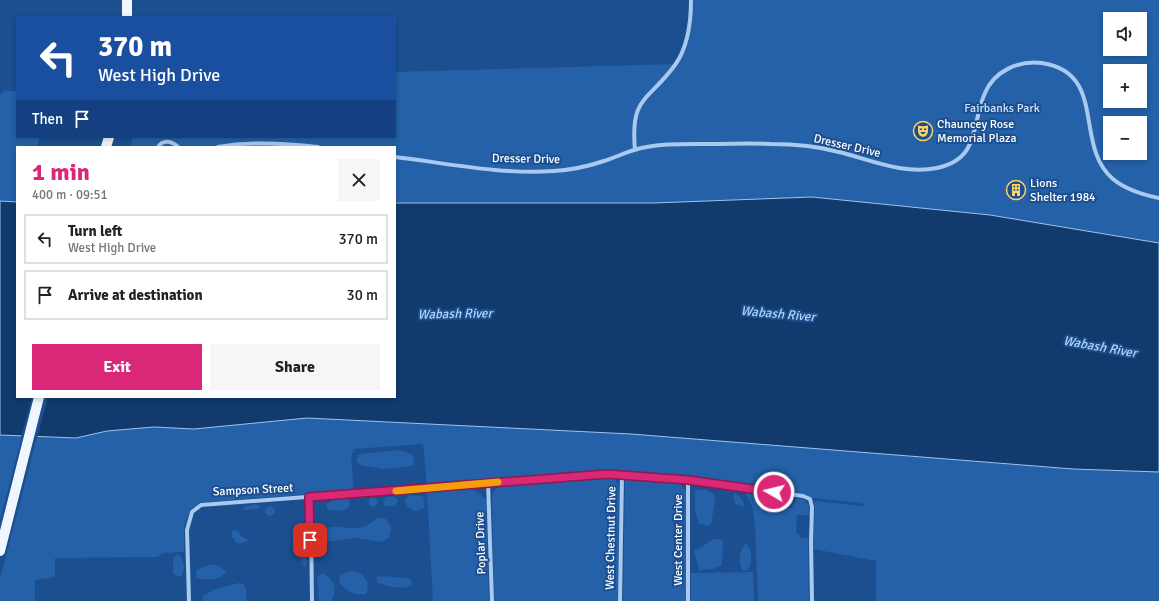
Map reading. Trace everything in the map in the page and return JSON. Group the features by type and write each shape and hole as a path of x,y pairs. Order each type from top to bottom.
{"main road":[{"path":"127,0 127,16"},
{"path":"0,551 39,398"}],"street":[{"path":"635,150 633,130 635,115 642,101 676,64 683,49 689,28 691,0"},
{"name":"Dresser Drive","path":"396,157 502,170 554,171 602,162 635,150 676,144 771,144 809,146 837,151 907,170 940,168 954,161 968,149 974,137 984,94 994,80 1014,66 1032,62 1061,69 1074,78 1082,90 1094,146 1101,164 1112,179 1134,190 1159,198"},
{"path":"159,146 164,142 170,142 176,146"},
{"path":"227,146 253,143 281,143 309,146"},
{"name":"Sampson Street","path":"188,601 187,530 189,520 196,508 208,503 309,497 546,478 622,475 688,480 803,496 811,501 812,601"},
{"name":"West Chestnut Drive","path":"620,601 622,475"},
{"name":"West Center Drive","path":"688,480 688,601"},
{"name":"Poplar Drive","path":"488,483 492,601"},
{"path":"309,497 311,524 312,601"}],"green space":[{"name":"Fairbanks Park","path":"692,0 1159,0 1159,243 990,215 812,197 654,203 396,203 396,146 130,146 133,138 396,138 396,72 676,64 689,28"},
{"path":"4,91 16,91 16,138 39,138 38,146 16,146 16,202 0,201 0,95"},
{"path":"307,418 631,434 1073,469 1159,472 1159,601 876,601 876,561 813,549 815,501 862,506 864,505 863,503 813,498 799,493 690,477 609,472 427,486 423,444 354,449 351,456 354,491 202,502 190,511 187,517 184,530 184,552 163,553 157,557 55,558 55,577 35,580 35,601 0,601 0,579 37,437 76,438 107,431 154,427 194,429"},
{"path":"0,435 22,436 0,520"},
{"path":"398,450 413,456 413,466 383,469 360,465 356,460 359,454"},
{"path":"600,477 615,479 619,487 618,601 494,601 492,497 494,491 501,486 509,484"},
{"path":"625,478 678,482 686,491 686,601 623,601"},
{"path":"470,488 481,494 486,500 489,601 433,601 427,492"},
{"path":"705,489 714,494 715,501 711,524 708,526 699,523 695,511 695,490"},
{"path":"748,492 769,494 771,505 792,508 796,498 803,499 808,504 810,515 797,515 796,533 799,534 800,537 808,538 809,601 758,601 755,527 753,509 746,494"},
{"path":"733,493 741,498 744,507 735,504"},
{"path":"409,495 423,496 425,505 423,509 415,511 407,506 405,500"},
{"path":"387,497 394,497 398,500 396,504 392,506 385,506 383,501"},
{"path":"346,498 349,500 350,504 348,508 340,511 328,510 326,505 334,499"},
{"path":"371,498 375,498 377,502 375,506 371,506 369,504 369,500"},
{"path":"254,504 261,506 258,509 245,510 243,508"},
{"path":"268,506 272,506 274,507 274,515 268,516 265,513 265,509"},
{"path":"378,517 386,519 391,528 389,538 382,542 355,538 325,542 319,535 324,528 358,528 371,523"},
{"path":"232,530 238,531 241,536 249,540 243,543 237,543 232,537"},
{"path":"714,539 720,539 723,541 722,565 713,569 699,570 694,551"},
{"path":"746,543 751,553 750,564 747,571 742,570 740,559 742,549"},
{"path":"300,552 304,552 308,561 305,567 301,563"},
{"path":"178,554 182,559 184,567 182,576 178,577 173,573 173,559"},
{"path":"211,564 219,566 226,571 223,575 216,579 208,580 195,578 197,570"},
{"path":"350,571 359,573 365,578 368,585 366,594 351,592 344,588 339,582 340,576"},
{"path":"753,572 754,601 691,601 691,573"},
{"path":"322,573 332,581 334,585 335,593 331,601 319,601 317,577"},
{"path":"385,576 411,579 412,585 400,588 378,583 376,577"},
{"path":"239,583 244,584 246,589 246,601 203,601 203,596 215,589"}],"water":[{"name":"Wabash River","path":"812,197 990,215 1159,243 1159,472 1073,469 631,434 307,418 194,429 154,427 107,431 76,438 0,435 0,201 16,202 16,398 396,398 396,203 654,203"}],"pier":[{"path":"32,398 48,398 37,439 21,438"}],"slow traffic":[{"path":"396,491 498,482"}],"place":[{"name":"Chauncey Rose Memorial Plaza","path":"923,131"},
{"name":"Lions Shelter 1984","path":"1016,190"}],"route":[{"path":"310,540 311,524 309,497 607,474 688,480 774,492"}]}
